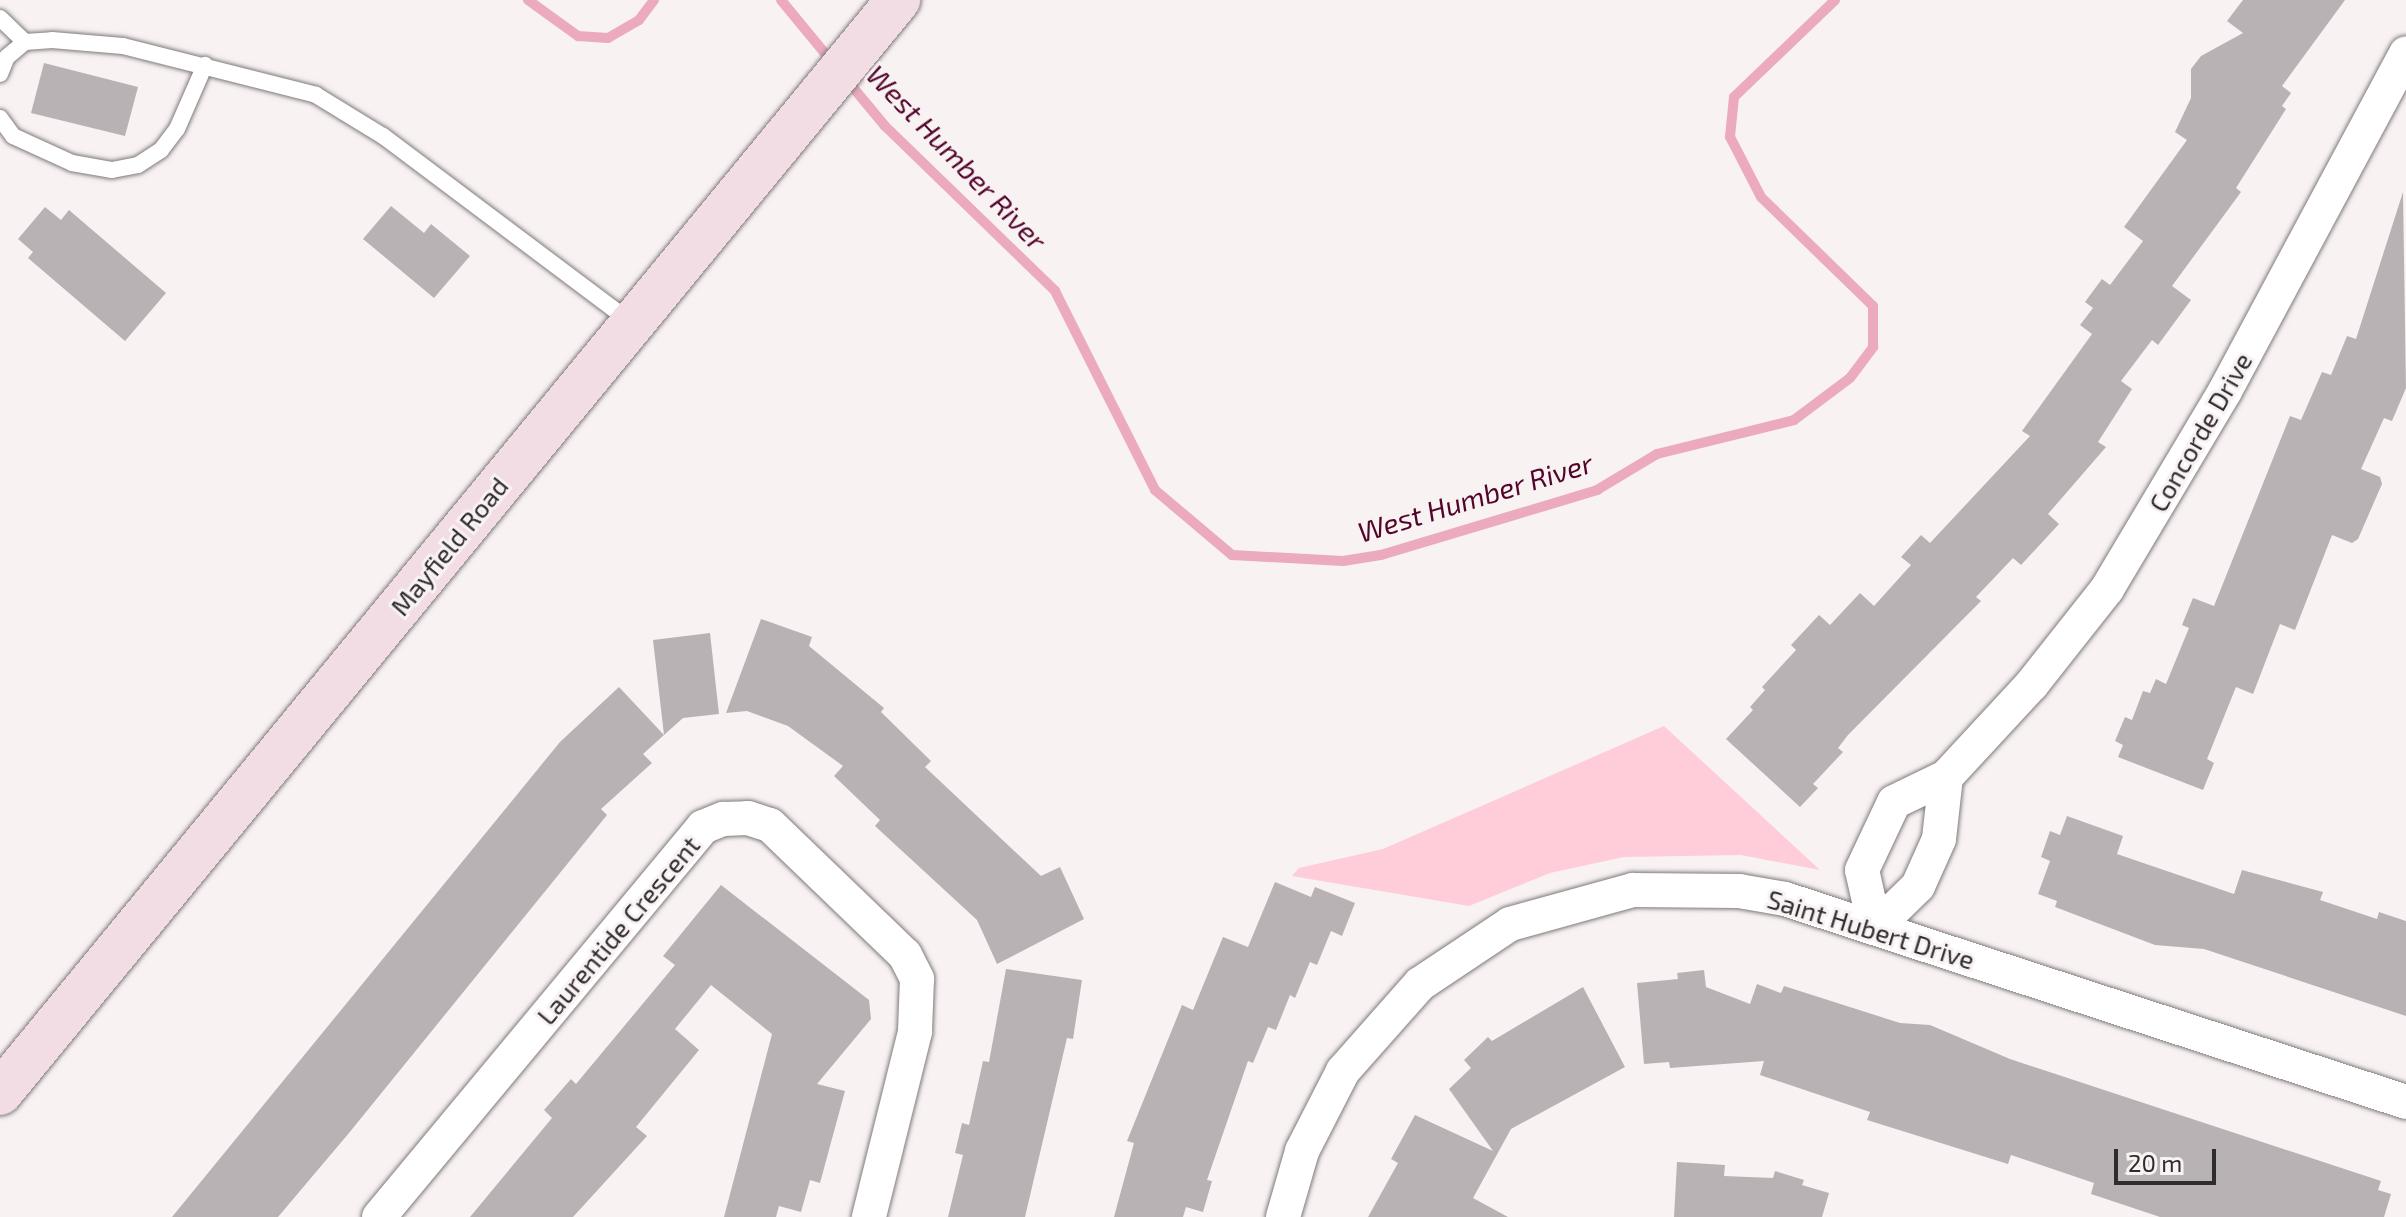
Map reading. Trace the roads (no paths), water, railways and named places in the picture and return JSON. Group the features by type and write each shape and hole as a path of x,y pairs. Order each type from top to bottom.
{"main road":[{"name":"Mayfield Road","path":"0,1093 885,16"}],"street":[{"name":"Concorde Drive","path":"1875,928 1862,870 1894,802 1946,777 2032,684 2107,589 2225,391 2406,53"},
{"path":"1875,928 1918,886 1939,839 1946,777"},
{"name":"Laurentide Crescent","path":"379,1217 703,827 723,819 748,818 770,825 905,955 917,979 915,1032 869,1217"},
{"name":"Saint Hubert Drive","path":"1283,1217 1302,1151 1343,1071 1420,984 1510,924 1592,898 1633,890 1689,888 1785,899 2406,1102"}],"lane":[{"path":"0,18 25,42 123,46 316,95 383,136 633,323"},
{"path":"0,74 7,57 25,42"},
{"path":"0,118 6,141 72,163 112,170 138,165 161,150 177,129 205,65"}],"waterway":[{"name":"West Humber River","path":"528,0 578,36 608,38 639,20 654,0"},
{"name":"West Humber River","path":"781,0 833,63"},
{"name":"West Humber River","path":"846,79 885,126 1055,291 1155,490 1232,555 1343,561 1381,555 1597,490 1657,454 1794,420 1850,378 1873,347 1873,306 1761,197 1730,137 1734,97 1835,0"}]}
